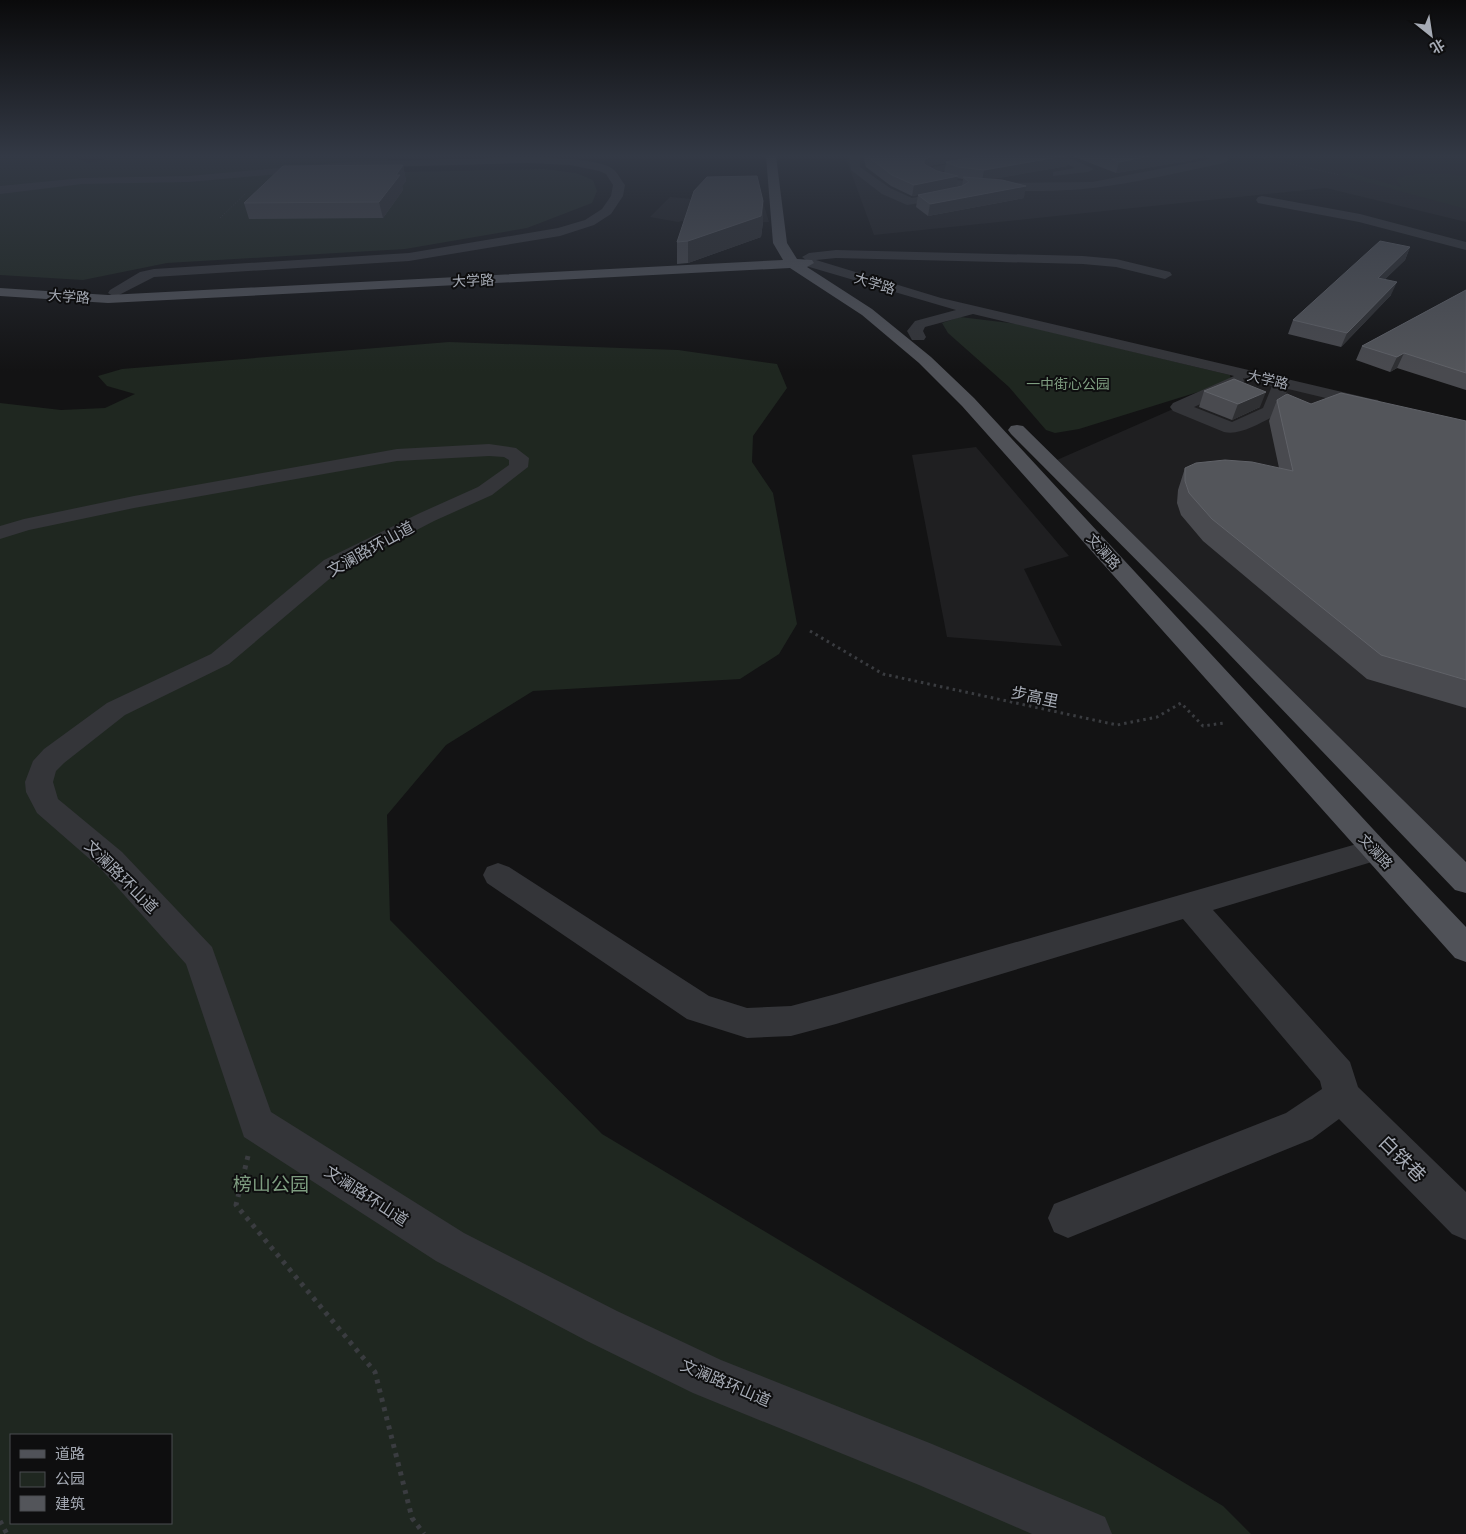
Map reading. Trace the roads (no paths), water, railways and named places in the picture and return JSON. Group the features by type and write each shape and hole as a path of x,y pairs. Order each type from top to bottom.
{"main road":[{"name":"文澜路","path":"778,228 780,243 883,310 939,353 1460,868"},
{"path":"714,262 762,251 780,243"},
{"name":"文澜路","path":"800,257 834,290 867,312 925,360 968,402 1374,850 1466,948"},
{"name":"大学路","path":"0,286 116,293 800,257"},
{"name":"大学路","path":"0,292 108,299 730,267 800,257"},
{"path":"730,267 790,277 834,290"}],"street":[{"path":"116,293 144,275 154,273 409,257 531,238 573,228"},
{"path":"1396,228 1466,246"},
{"path":"800,257 836,254 1090,261 1116,263 1165,275"},
{"name":"大学路","path":"800,257 937,301 1388,408"},
{"path":"918,336 915,332 917,328 928,320 954,314 985,313"},
{"path":"1245,374 1233,383 1179,407 1225,427 1236,427 1271,411 1282,383"},
{"name":"文澜路环山道","path":"0,533 24,525 134,502 397,455 489,450 509,452 520,458 518,467 485,491 427,517 332,565 220,659 116,709 54,756 43,768 39,782 40,792 47,806 111,860 200,957 257,1124 450,1247 602,1326 709,1377 932,1467 1088,1534"},
{"path":"498,876 699,1008 747,1023 791,1021 836,1009 1374,850"},
{"path":"1068,1218 1299,1126 1341,1096 1337,1074 1190,905"},
{"name":"白铁巷","path":"1341,1096 1466,1220"}],"park label":[{"name":"一中街心公园","path":"1068,383"},
{"name":"榜山公园","path":"271,1183"}]}
